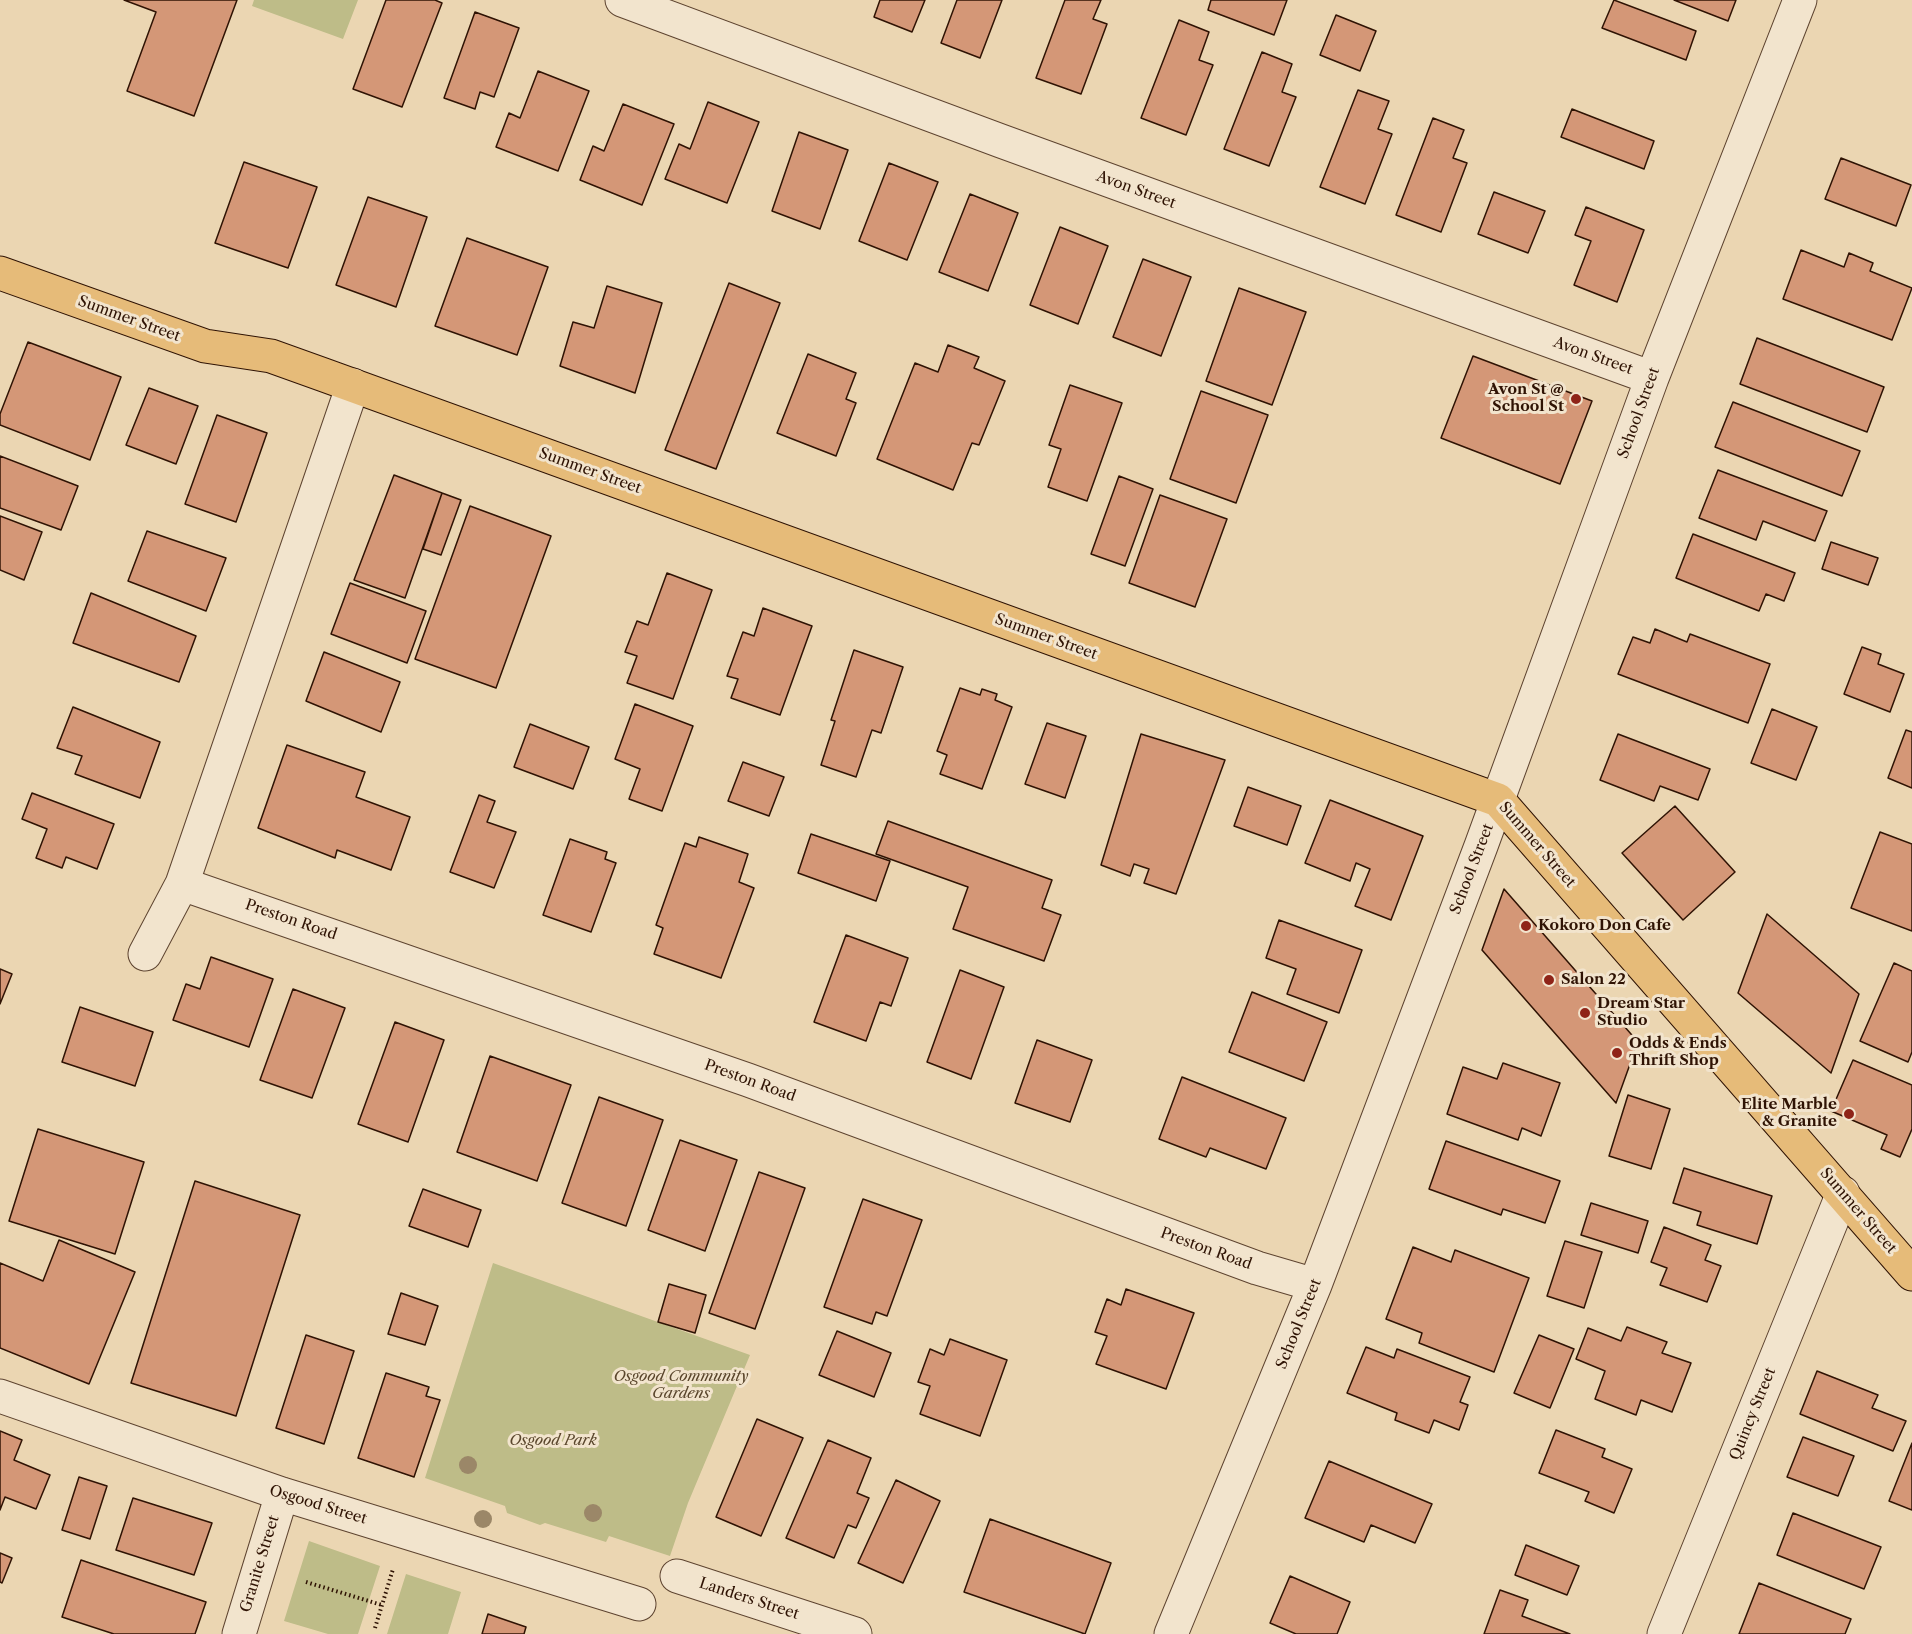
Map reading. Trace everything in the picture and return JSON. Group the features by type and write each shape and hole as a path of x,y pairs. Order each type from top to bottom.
{"main road":[{"name":"Summer Street","path":"1,276 205,346 270,356 353,385 1498,800 1843,1193 1909,1264"}],"street":[{"name":"Avon Street","path":"622,0 1652,378"},
{"name":"School Street","path":"1171,1634 1315,1285 1498,800 1652,378 1800,0"},
{"path":"145,954 182,884 353,385"},
{"name":"Preston Road","path":"182,884 748,1080 1257,1268 1315,1285"},
{"name":"Quincy Street","path":"1664,1634 1843,1193"},
{"name":"Osgood Street","path":"0,1396 282,1494 639,1604"},
{"name":"Granite Street","path":"239,1634 282,1494"},
{"name":"Landers Street","path":"677,1576 855,1634"}],"path":[{"path":"375,1628 396,1559"},
{"path":"306,1582 382,1605"}],"green space":[{"path":"254,0 358,0 343,39 252,6"},
{"path":"493,1263 750,1355 688,1503 670,1556 609,1536 606,1542 545,1523 540,1525 507,1513 505,1506 425,1478"},
{"path":"309,1541 380,1566 358,1634 328,1634 284,1621"},
{"path":"406,1574 461,1592 448,1634 387,1634"}],"building":[{"path":"124,0 237,0 194,116 127,91 156,12"},
{"path":"386,0 435,0 442,3 402,107 353,89"},
{"path":"880,0 925,0 912,32 874,17"},
{"path":"957,0 1002,0 980,58 941,43"},
{"path":"1065,0 1101,0 1093,19 1107,24 1081,94 1036,78"},
{"path":"1211,0 1287,0 1274,35 1208,10"},
{"path":"1614,0 1696,31 1686,60 1602,28"},
{"path":"1674,0 1736,0 1728,21"},
{"path":"475,12 519,28 494,97 480,92 475,109 444,98"},
{"path":"1336,15 1376,31 1360,71 1320,55"},
{"path":"1179,20 1209,32 1199,60 1213,65 1186,135 1141,118"},
{"path":"1262,52 1292,64 1282,92 1296,97 1269,166 1224,149"},
{"path":"538,71 589,91 558,171 496,147 509,113 520,118"},
{"path":"1358,90 1389,101 1378,129 1392,134 1365,204 1320,187"},
{"path":"708,102 759,122 727,203 665,179 679,144 690,149"},
{"path":"623,104 674,124 642,205 580,180 593,146 604,151"},
{"path":"1572,109 1654,141 1644,169 1561,137"},
{"path":"1433,118 1464,130 1453,158 1467,163 1441,232 1396,215"},
{"path":"799,132 848,150 820,229 772,211"},
{"path":"1841,158 1911,185 1896,226 1825,199"},
{"path":"244,162 317,187 288,268 215,243"},
{"path":"889,163 938,182 907,260 859,241"},
{"path":"1494,192 1545,211 1528,253 1478,234"},
{"path":"970,194 1018,213 988,291 939,272"},
{"path":"368,197 427,217 396,307 336,285"},
{"path":"1586,207 1644,230 1617,302 1574,285 1591,241 1575,235"},
{"path":"1060,227 1108,246 1078,324 1030,305"},
{"path":"467,238 548,267 517,355 435,326"},
{"path":"1801,250 1844,267 1849,253 1873,263 1870,271 1912,288 1892,340 1783,299"},
{"path":"1143,259 1191,277 1161,356 1113,337"},
{"path":"729,283 780,303 716,469 665,450"},
{"path":"607,286 662,303 635,393 560,366 573,322 594,328"},
{"path":"1239,288 1306,312 1272,405 1206,381"},
{"path":"1757,338 1884,387 1867,432 1740,384"},
{"path":"28,342 121,377 90,460 0,425 0,414"},
{"path":"948,345 979,357 974,368 1005,381 979,445 972,443 953,490 877,459 915,363 938,372"},
{"path":"808,354 856,373 846,399 856,403 836,456 777,433"},
{"path":"1473,356 1592,401 1560,484 1441,438"},
{"path":"1070,385 1122,403 1087,501 1048,487 1061,449 1049,445"},
{"path":"149,388 198,406 176,464 126,445"},
{"path":"1201,391 1268,415 1236,503 1170,479"},
{"path":"1733,402 1860,451 1842,496 1715,447"},
{"path":"217,415 267,433 236,522 185,504"},
{"path":"0,456 78,486 61,530 0,508"},
{"path":"1718,470 1827,511 1815,541 1763,521 1756,540 1699,518"},
{"path":"394,475 442,493 405,598 354,580"},
{"path":"1119,476 1153,489 1125,566 1091,554"},
{"path":"442,493 461,500 441,555 423,549"},
{"path":"1160,495 1227,519 1195,607 1129,583"},
{"path":"470,506 551,536 496,688 415,659"},
{"path":"0,516 42,532 24,580 0,570"},
{"path":"147,531 226,558 206,611 128,581"},
{"path":"1693,534 1795,573 1784,601 1766,594 1759,611 1676,578"},
{"path":"1831,542 1878,558 1868,585 1822,569"},
{"path":"667,573 712,590 673,699 627,683 637,656 625,652 637,621 648,625"},
{"path":"350,583 426,611 407,663 331,634"},
{"path":"91,593 196,636 179,682 73,643"},
{"path":"763,608 812,626 780,715 731,698 738,679 727,676 743,632 754,636"},
{"path":"1655,629 1687,642 1690,634 1770,664 1748,723 1618,674 1633,637 1650,643"},
{"path":"1862,647 1881,654 1878,664 1904,674 1890,712 1844,694"},
{"path":"854,650 903,667 881,733 872,730 856,777 821,765 835,721 831,720"},
{"path":"324,652 400,682 381,732 306,701"},
{"path":"960,688 980,695 982,689 997,694 995,700 1012,707 982,789 940,774 947,755 937,751"},
{"path":"635,704 693,726 662,811 629,799 640,769 615,759"},
{"path":"73,707 160,742 140,798 75,774 82,756 57,748"},
{"path":"1772,709 1817,727 1796,780 1751,763"},
{"path":"1047,723 1086,736 1065,798 1025,784"},
{"path":"530,724 589,747 573,789 514,767"},
{"path":"1906,730 1912,732 1912,788 1888,778"},
{"path":"1141,734 1225,760 1176,894 1144,883 1149,869 1134,864 1130,876 1101,865"},
{"path":"1618,734 1710,769 1698,800 1660,786 1654,801 1600,780"},
{"path":"287,745 365,772 356,797 410,817 391,870 337,850 335,858 258,828"},
{"path":"743,762 784,777 769,816 728,801"},
{"path":"1248,787 1301,806 1287,845 1234,826"},
{"path":"32,793 114,824 97,869 66,857 62,868 36,858 47,829 22,819"},
{"path":"479,795 495,801 487,822 516,832 494,888 450,872"},
{"path":"1330,800 1423,836 1391,920 1355,906 1370,869 1356,863 1350,881 1305,863"},
{"path":"1675,806 1735,872 1683,920 1622,853"},
{"path":"888,821 1052,880 1042,908 1061,915 1044,961 953,929 968,887 876,854"},
{"path":"1880,832 1912,844 1912,931 1851,908"},
{"path":"811,834 890,861 876,901 798,873"},
{"path":"699,837 748,854 739,882 754,888 721,978 654,954 663,928 656,925 685,843 696,847"},
{"path":"570,839 607,852 605,859 616,863 591,932 543,915"},
{"path":"1504,889 1638,1042 1616,1103 1482,950"},
{"path":"1767,914 1859,994 1831,1073 1738,993"},
{"path":"1279,920 1362,950 1339,1013 1287,994 1296,969 1266,958"},
{"path":"846,935 908,958 891,1006 880,1002 866,1041 814,1022"},
{"path":"211,957 273,979 249,1047 173,1020 186,984 200,989"},
{"path":"1894,963 1912,971 1912,1052 1908,1062 1860,1041"},
{"path":"0,969 12,974 0,1004"},
{"path":"960,970 1004,987 971,1079 927,1062"},
{"path":"293,989 345,1008 312,1098 260,1080"},
{"path":"1252,992 1327,1022 1304,1081 1229,1052"},
{"path":"80,1007 153,1032 135,1086 62,1062"},
{"path":"395,1022 444,1040 408,1142 358,1124"},
{"path":"1037,1040 1092,1060 1070,1122 1015,1103"},
{"path":"490,1056 571,1085 537,1181 457,1152"},
{"path":"1853,1060 1912,1085 1912,1129 1900,1157 1881,1149 1887,1135 1831,1111"},
{"path":"1503,1063 1560,1083 1541,1136 1522,1128 1518,1140 1447,1114 1463,1067 1497,1079"},
{"path":"1182,1077 1286,1118 1266,1169 1210,1148 1206,1157 1159,1139"},
{"path":"1628,1095 1670,1109 1651,1169 1609,1156"},
{"path":"599,1097 663,1120 626,1226 562,1203"},
{"path":"38,1129 144,1162 115,1254 9,1221"},
{"path":"680,1140 737,1160 705,1251 648,1230"},
{"path":"1446,1141 1560,1181 1545,1223 1503,1209 1501,1215 1429,1189"},
{"path":"1684,1168 1772,1196 1757,1244 1697,1225 1701,1212 1673,1203"},
{"path":"759,1172 805,1188 755,1329 709,1313"},
{"path":"195,1181 300,1215 236,1416 131,1383"},
{"path":"423,1189 481,1210 468,1247 409,1226"},
{"path":"863,1199 922,1220 887,1316 876,1312 872,1324 824,1307"},
{"path":"1591,1203 1648,1221 1638,1253 1581,1235"},
{"path":"1664,1227 1711,1245 1705,1260 1721,1266 1707,1302 1660,1285 1667,1268 1651,1262"},
{"path":"59,1240 135,1272 89,1384 0,1348 0,1263 43,1281"},
{"path":"1565,1241 1602,1252 1584,1308 1547,1296"},
{"path":"1413,1247 1451,1262 1455,1250 1529,1278 1494,1372 1419,1343 1422,1333 1386,1319"},
{"path":"669,1284 706,1295 695,1333 658,1322"},
{"path":"1126,1289 1194,1313 1166,1389 1096,1364 1107,1336 1095,1332 1107,1299 1121,1305"},
{"path":"401,1293 438,1306 425,1345 388,1334"},
{"path":"1627,1327 1667,1342 1662,1353 1691,1363 1672,1412 1641,1400 1636,1415 1595,1399 1605,1371 1576,1359 1588,1328 1621,1341"},
{"path":"837,1331 891,1353 874,1397 819,1375"},
{"path":"306,1335 354,1351 324,1444 276,1428"},
{"path":"1539,1335 1574,1349 1550,1408 1514,1393"},
{"path":"950,1339 1007,1360 980,1436 920,1414 930,1386 918,1382 930,1349 944,1355"},
{"path":"1366,1347 1394,1358 1397,1349 1470,1377 1460,1402 1468,1405 1459,1430 1434,1420 1429,1433 1395,1420 1397,1413 1347,1393"},
{"path":"1817,1371 1878,1395 1872,1408 1906,1421 1893,1451 1800,1414"},
{"path":"386,1373 429,1387 426,1396 440,1400 414,1477 358,1458"},
{"path":"757,1419 803,1438 761,1536 716,1517"},
{"path":"1556,1430 1605,1449 1602,1457 1632,1469 1614,1513 1585,1501 1589,1492 1539,1473"},
{"path":"0,1431 22,1440 14,1460 50,1475 36,1509 5,1497 0,1510"},
{"path":"1803,1437 1854,1456 1838,1496 1787,1477"},
{"path":"828,1440 871,1458 857,1493 869,1498 856,1528 848,1525 834,1558 786,1538"},
{"path":"1912,1443 1912,1510 1889,1501"},
{"path":"1329,1461 1432,1504 1415,1543 1371,1525 1364,1542 1305,1518"},
{"path":"79,1477 107,1486 90,1539 62,1530"},
{"path":"896,1480 940,1501 903,1583 858,1563"},
{"path":"133,1498 212,1523 194,1575 116,1550"},
{"path":"1793,1513 1881,1547 1864,1589 1777,1555"},
{"path":"990,1519 1111,1563 1085,1634 964,1592"},
{"path":"1526,1545 1579,1566 1567,1595 1515,1575"},
{"path":"0,1553 12,1558 2,1583 0,1582"},
{"path":"81,1560 206,1602 195,1634 114,1634 62,1617"},
{"path":"1290,1576 1350,1602 1337,1634 1296,1634 1270,1623"},
{"path":"1759,1583 1851,1619 1845,1634 1739,1634"},
{"path":"1500,1590 1528,1600 1522,1616 1570,1634 1484,1634"},
{"path":"488,1614 526,1627 524,1634 482,1634"}],"place":[{"name":"Avon St @ School St","path":"1576,399"},
{"name":"Kokoro Don Cafe","path":"1526,926"},
{"name":"Salon 22","path":"1549,980"},
{"name":"Dream Star Studio","path":"1585,1013"},
{"name":"Odds & Ends Thrift Shop","path":"1617,1053"},
{"name":"Elite Marble & Granite","path":"1849,1114"}],"park label":[{"name":"Osgood Community Gardens","path":"681,1386"},
{"name":"Osgood Park","path":"553,1441"}]}
